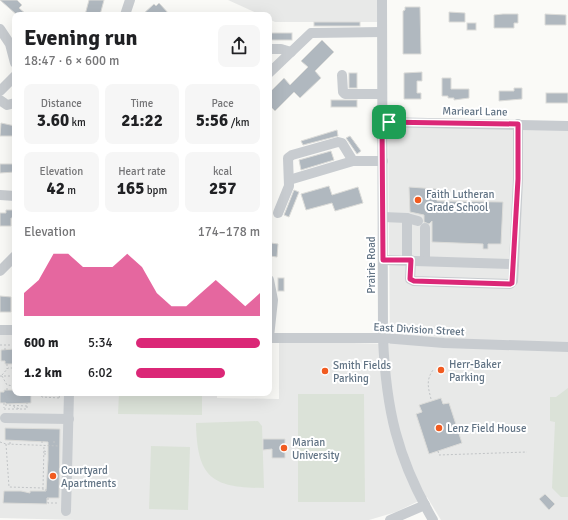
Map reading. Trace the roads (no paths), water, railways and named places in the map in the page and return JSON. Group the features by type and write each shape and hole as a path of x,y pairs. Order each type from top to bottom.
{"street":[{"path":"126,12 130,0"},
{"name":"Prairie Road","path":"382,0 383,338 385,380 391,420 404,462 433,520"},
{"path":"0,29 10,44 12,52"},
{"path":"272,70 311,33 382,32"},
{"path":"272,49 281,49 291,52"},
{"path":"342,75 343,92 345,94 382,94"},
{"path":"0,91 12,83"},
{"path":"0,100 4,105 12,105"},
{"name":"Mariearl Lane","path":"382,122 568,126"},
{"path":"407,218 410,279 414,281 510,284 513,281 514,264 518,179 518,124"},
{"path":"278,213 289,186 288,158 292,155 338,142 342,143 353,161"},
{"path":"289,180 353,161 383,161"},
{"path":"0,195 12,196"},
{"path":"383,218 407,218 421,225 425,261"},
{"path":"0,271 12,259"},
{"path":"383,260 514,264"},
{"path":"272,295 272,309"},
{"path":"0,330 12,330"},
{"name":"East Division Street","path":"272,337 383,338 444,343 568,347"},
{"path":"66,396 69,419 66,507"},
{"path":"5,413 69,419"},
{"path":"390,520 425,505"}],"place":[{"name":"Faith Lutheran Grade School","path":"418,200"},
{"name":"Herr-Baker Parking","path":"441,370"},
{"name":"Smith Fields Parking","path":"325,371"},
{"name":"Lenz Field House","path":"439,428"},
{"name":"Marian University","path":"284,448"},
{"name":"Courtyard Apartments","path":"53,476"}]}
